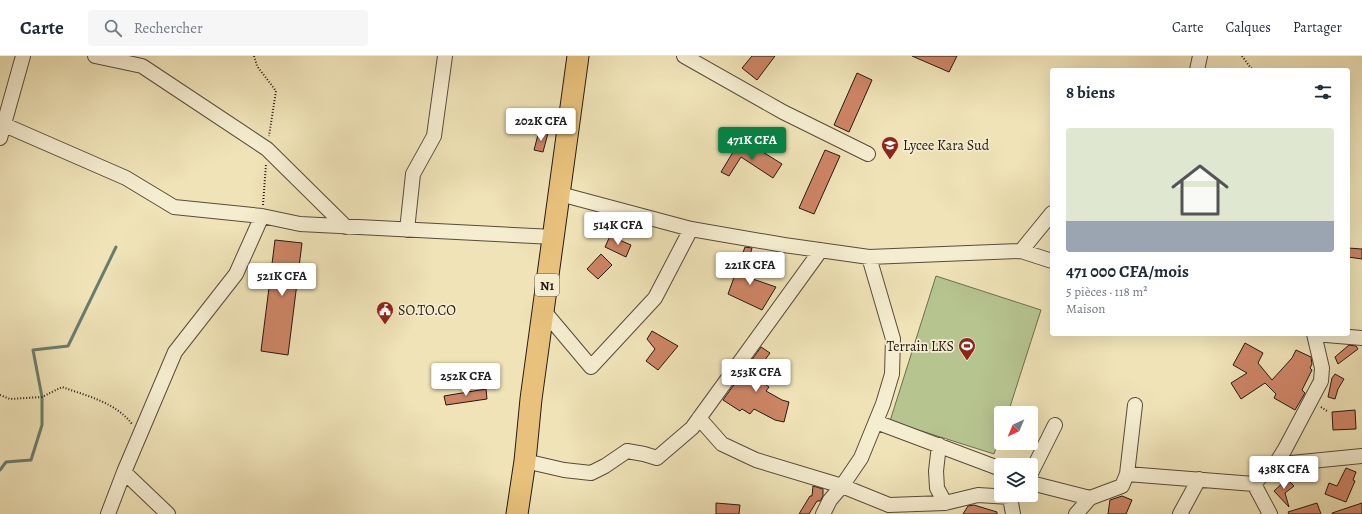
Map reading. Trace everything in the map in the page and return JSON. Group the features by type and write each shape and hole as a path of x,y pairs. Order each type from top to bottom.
{"highway":[{"name":"N1","path":"518,514 531,399 578,56"}],"street":[{"path":"23,56 1,129 126,178 174,207 262,216 300,224 554,237"},
{"path":"95,56 142,66 267,149 346,227"},
{"path":"406,230 413,174 434,136 445,56"},
{"path":"684,56 783,112 868,154"},
{"path":"1197,68 1200,56"},
{"path":"560,194 691,229 869,257 1020,251 1050,260"},
{"path":"1020,251 1050,215"},
{"path":"108,514 124,472 175,352 236,274 262,216"},
{"path":"543,310 590,368 654,298 691,229"},
{"path":"525,461 564,470 591,474 627,451 657,458 692,428 822,250"},
{"path":"823,514 830,500 842,486 861,458 883,404 892,374 893,339 869,257"},
{"path":"1275,465 1321,381 1322,368 1314,336"},
{"path":"1333,336 1362,339"},
{"path":"1076,514 1090,498 1122,486 1127,474 1135,405"},
{"path":"699,418 722,444 756,460 842,486 889,505 942,508 978,495 994,495"},
{"path":"876,422 994,466"},
{"path":"1038,459 1055,425"},
{"path":"939,445 936,471 937,488 942,508"},
{"path":"1254,484 1271,465 1362,456"},
{"path":"124,472 168,514"},
{"path":"1127,474 1254,484"},
{"path":"1180,514 1199,479"},
{"path":"1254,484 1270,514"},
{"path":"1038,485 1090,498"},
{"path":"1012,502 1013,514"}],"path":[{"path":"1242,56 1251,68"},
{"path":"0,395 10,399 42,397 62,387 97,399 117,409 131,422 140,435"}],"green space":[{"name":"Terrain LKS","path":"936,276 1041,310 1010,406 994,406 994,450 995,450 994,454 890,421"}],"building":[{"path":"752,56 775,56 757,80 742,68"},
{"path":"912,56 957,56 949,72"},
{"path":"857,73 872,80 849,132 834,125"},
{"path":"539,131 548,133 543,152 534,150"},
{"path":"738,144 755,154 758,149 782,164 773,178 741,157 729,176 721,172"},
{"path":"825,150 840,156 814,214 799,208"},
{"path":"610,236 631,245 626,257 605,247"},
{"path":"275,240 302,243 288,355 261,351"},
{"path":"745,247 752,248 744,276 776,287 762,310 728,294"},
{"path":"1350,248 1362,249 1362,259 1350,257"},
{"path":"601,254 612,265 598,279 587,269"},
{"path":"652,331 678,346 658,370 646,361 655,349 647,339"},
{"path":"1245,343 1263,353 1258,363 1272,380 1292,358 1296,350 1311,357 1312,364 1310,368 1312,370 1302,390 1305,393 1295,410 1274,398 1276,394 1265,383 1241,399 1231,383 1247,373 1233,365"},
{"path":"1349,345 1356,346 1358,349 1338,364 1335,357"},
{"path":"761,347 770,353 753,376 769,387 766,391 782,400 789,402 784,422 775,420 754,409 750,414 742,409 740,411 723,400"},
{"path":"1335,374 1344,379 1338,389 1335,399 1328,397 1332,378"},
{"path":"486,389 487,399 446,405 444,396"},
{"path":"1355,410 1356,429 1333,430 1332,412"},
{"path":"1346,468 1356,472 1353,480 1355,481 1346,502 1325,494 1329,483 1337,486"},
{"path":"1287,479 1294,486 1285,493 1289,507 1274,491"},
{"path":"813,486 823,489 823,496 820,501 817,501 809,514 799,514 810,496 812,496"},
{"path":"1122,496 1132,500 1126,514 1108,514 1110,500"},
{"path":"716,503 740,505 739,514 716,514"},
{"path":"1317,503 1321,514 1289,514 1288,512"},
{"path":"1362,503 1362,514 1332,514 1332,513"},
{"path":"974,505 997,512 997,514 963,514 968,506"}],"waterway":[{"path":"0,470 6,462 31,460 42,425 42,397 33,350 68,346 116,247"}],"place":[{"name":"Lycee Kara Sud","path":"890,160"},
{"name":"SO.TO.CO","path":"385,325"},
{"name":"Terrain LKS","path":"967,361"}]}
